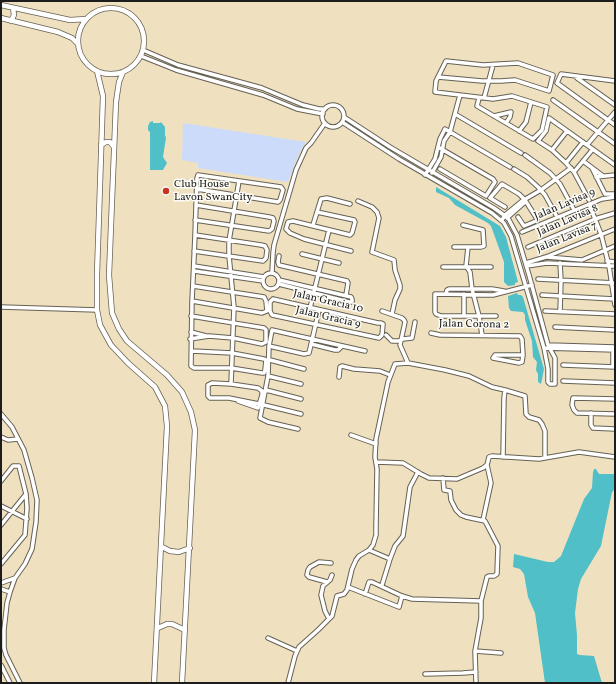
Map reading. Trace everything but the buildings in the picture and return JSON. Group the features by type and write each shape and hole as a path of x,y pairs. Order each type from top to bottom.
{"street":[{"path":"1,6 66,20 86,19"},
{"path":"11,21 14,15 13,8"},
{"path":"110,8 123,10 130,14 139,24 144,36 141,56 130,68 123,72 110,74 97,71 90,66 84,60 78,44 80,30 86,19 97,11 110,8"},
{"path":"1,18 58,32 72,38 78,44"},
{"path":"143,50 178,65 262,88 303,105 325,109"},
{"path":"141,56 176,70 263,95 297,109 322,114"},
{"path":"438,77 488,81 515,80 549,91 553,75 518,63 492,65 446,61 438,77 436,81 435,92 493,99 512,96 547,107 542,130 533,139 477,106 479,98"},
{"path":"484,98 492,65"},
{"path":"97,71 102,90 97,310 100,324 111,345 128,363 155,387 165,406 167,426 158,628 154,683"},
{"path":"123,72 117,87 114,147 109,275 112,313 119,329 127,341 167,375 182,392 191,412 195,430 182,683"},
{"path":"615,86 613,81 561,74 558,84 615,125"},
{"path":"576,77 615,105"},
{"path":"425,175 439,161 444,141 450,132 460,96"},
{"path":"553,100 615,144"},
{"path":"519,131 526,122 530,102"},
{"path":"342,122 425,175 492,213 503,221 511,236 543,346 548,369 548,382 553,385 556,383 555,358 550,346 517,235 507,216 430,171 344,116 341,108 338,106 329,106 322,114 325,123 334,127 342,122 344,116"},
{"path":"494,116 511,112 506,123"},
{"path":"588,145 597,132 615,112"},
{"path":"455,114 544,168 556,179 568,196 573,208"},
{"path":"615,165 549,118 546,131 538,141 552,150 574,172 589,202 601,234 613,283 615,305"},
{"path":"272,273 274,245 296,170 306,148 325,123"},
{"path":"429,177 440,139 445,129 527,177 545,195 556,215"},
{"path":"552,150 567,131"},
{"path":"101,145 106,142 110,142 114,147"},
{"path":"566,163 583,142"},
{"path":"438,147 495,182 486,196 440,169"},
{"path":"574,172 593,149"},
{"path":"583,161 603,176"},
{"path":"503,221 522,201 541,190 570,168"},
{"path":"592,168 606,194 615,194"},
{"path":"197,189 278,202 283,190 281,187 198,175 197,189 195,220 190,339 192,351 191,367 231,368 264,373 268,360"},
{"path":"596,177 615,175"},
{"path":"231,384 234,307 229,241 239,181"},
{"path":"506,207 490,198 502,184 525,200 537,220 523,226 518,217"},
{"name":"Jalan Lavisa 9","path":"522,232 589,202 606,197 615,197"},
{"path":"313,225 321,199 323,198 350,204"},
{"path":"358,201 372,207 377,212 379,218 372,252 394,260 400,289 395,300 392,314"},
{"path":"195,220 269,231 272,229 274,221 273,218 196,205"},
{"path":"317,212 354,220 353,232 350,235 291,220 288,222 288,232 304,239 351,251"},
{"name":"Jalan Lavisa 8","path":"528,247 595,219 615,213"},
{"path":"454,247 483,246 483,230 463,225"},
{"name":"Jalan Lavisa 7","path":"526,265 615,229"},
{"path":"310,308 329,230"},
{"path":"194,251 264,260 267,256 265,246 195,235"},
{"path":"546,257 582,260 615,246"},
{"path":"468,247 466,266 470,272 472,289 475,294 482,335"},
{"path":"558,252 560,259 561,280 560,312"},
{"path":"302,254 339,263"},
{"path":"279,256 278,262 280,265 347,281 346,295"},
{"path":"607,261 615,262"},
{"path":"526,265 547,263 615,266"},
{"path":"194,266 264,279"},
{"path":"443,267 491,267"},
{"path":"194,271 231,274"},
{"path":"272,273 264,279 264,286 270,290 274,289 279,282"},
{"path":"272,273 276,274 279,282"},
{"path":"538,279 613,283"},
{"path":"279,282 346,295 352,298 351,302 314,294 279,282"},
{"path":"496,316 445,317 436,314 435,294 493,294 532,285"},
{"path":"192,300 265,312 267,311 266,299 193,286"},
{"path":"446,294 447,290 449,289 492,289 507,291"},
{"path":"464,294 464,316"},
{"path":"542,295 614,299"},
{"name":"Jalan Gracia 10","path":"273,315 270,312 270,302 273,299 381,323 383,324 382,335 379,338"},
{"path":"1,308 97,310"},
{"path":"269,346 307,354 311,344 319,310"},
{"path":"382,311 402,318 404,322 401,347 408,363"},
{"path":"545,312 615,314"},
{"name":"Jalan Gracia 9","path":"273,315 379,338"},
{"path":"191,316 266,329 265,344 191,332"},
{"path":"386,335 392,341 412,338 415,322"},
{"path":"555,327 615,330"},
{"path":"298,429 262,420 260,415 261,404 262,391 259,388 231,384 209,384 208,396 210,398 228,398 238,400 258,408 261,404 266,390 271,331 274,330 365,351"},
{"name":"Jalan Corona 2","path":"431,333 440,335 517,335 522,339 523,355"},
{"path":"190,339 209,336"},
{"path":"311,344 335,350 338,350 342,346"},
{"path":"543,346 614,349 614,367 563,365"},
{"path":"192,351 232,353 304,369"},
{"path":"495,355 523,355 522,362 519,363 493,357 495,355"},
{"path":"288,683 297,651 303,643 333,614 337,596 346,593 352,569 356,560 373,545 376,535 377,462 375,457 377,433 390,375 395,364 408,363 469,376 492,386 525,396 526,414 529,417 539,420 545,431 545,458"},
{"path":"339,377 340,368 342,366 354,369 380,371 390,375"},
{"path":"268,376 301,384"},
{"path":"563,380 615,383"},
{"path":"266,390 301,399"},
{"path":"503,457 505,390"},
{"path":"615,399 573,398 572,405 574,410 577,412 615,414"},
{"path":"261,404 301,414"},
{"path":"591,413 591,425 593,428 615,429"},
{"path":"1,414 12,427 24,450 37,500 32,549 25,564 15,578 10,592 7,603 4,630 4,648 6,655 20,683"},
{"path":"351,435 376,444"},
{"path":"1,437 8,440 18,439"},
{"path":"483,520 486,503 491,490 487,465 490,457 520,459 545,458 575,452 615,457"},
{"path":"377,462 403,463 429,478 458,480 487,465"},
{"path":"1,481 13,466 19,466 26,494 27,519 25,535 1,564"},
{"path":"382,585 395,546 403,536 410,487 418,472"},
{"path":"443,478 444,490 450,491 452,502 456,510 461,515 466,517 485,521 498,548 497,574 487,577 482,601 481,618 475,651 476,683"},
{"path":"1,525 26,494"},
{"path":"1,506 27,519"},
{"path":"162,547 170,551 179,552 190,548"},
{"path":"369,550 390,559"},
{"path":"327,582 309,577 307,573 310,567 314,564 319,562 331,562"},
{"path":"329,619 325,611 321,595 322,589 330,580 332,575"},
{"path":"1,583 15,578"},
{"path":"365,594 370,582 382,585 402,596 412,599 482,601"},
{"path":"348,587 399,607 402,596"},
{"path":"1,589 10,592"},
{"path":"158,628 166,624 172,624 185,630"},
{"path":"268,638 297,651"},
{"path":"475,651 501,653"},
{"path":"1,665 10,683"},
{"path":"425,674 476,672"}],"shaded area":[{"path":"183,123 306,142 299,154 288,182 198,168 198,163 182,160"}],"water":[{"path":"153,121 153,123 161,122 165,127 166,138 163,157 167,163 163,170 150,170 150,132 148,130 148,126 150,122"},
{"path":"436,187 500,226 506,237 518,282 515,283 515,285 508,286 504,282 504,262 491,226 455,205 449,198 436,192"},
{"path":"517,293 523,297 544,369 541,384 538,382 538,374 536,370 537,362 533,357 532,341 525,320 525,315 523,312 511,311 509,308 508,296"},
{"path":"594,469 596,469 599,474 615,474 615,489 612,492 601,546 581,579 578,589 575,613 577,654 594,656 602,683 545,683 535,613 528,597 524,574 520,569 513,567 514,554 548,562 554,562 561,556 584,499 592,488"}],"place":[{"name":"Club House Lavon SwanCity","path":"166,191"}]}
